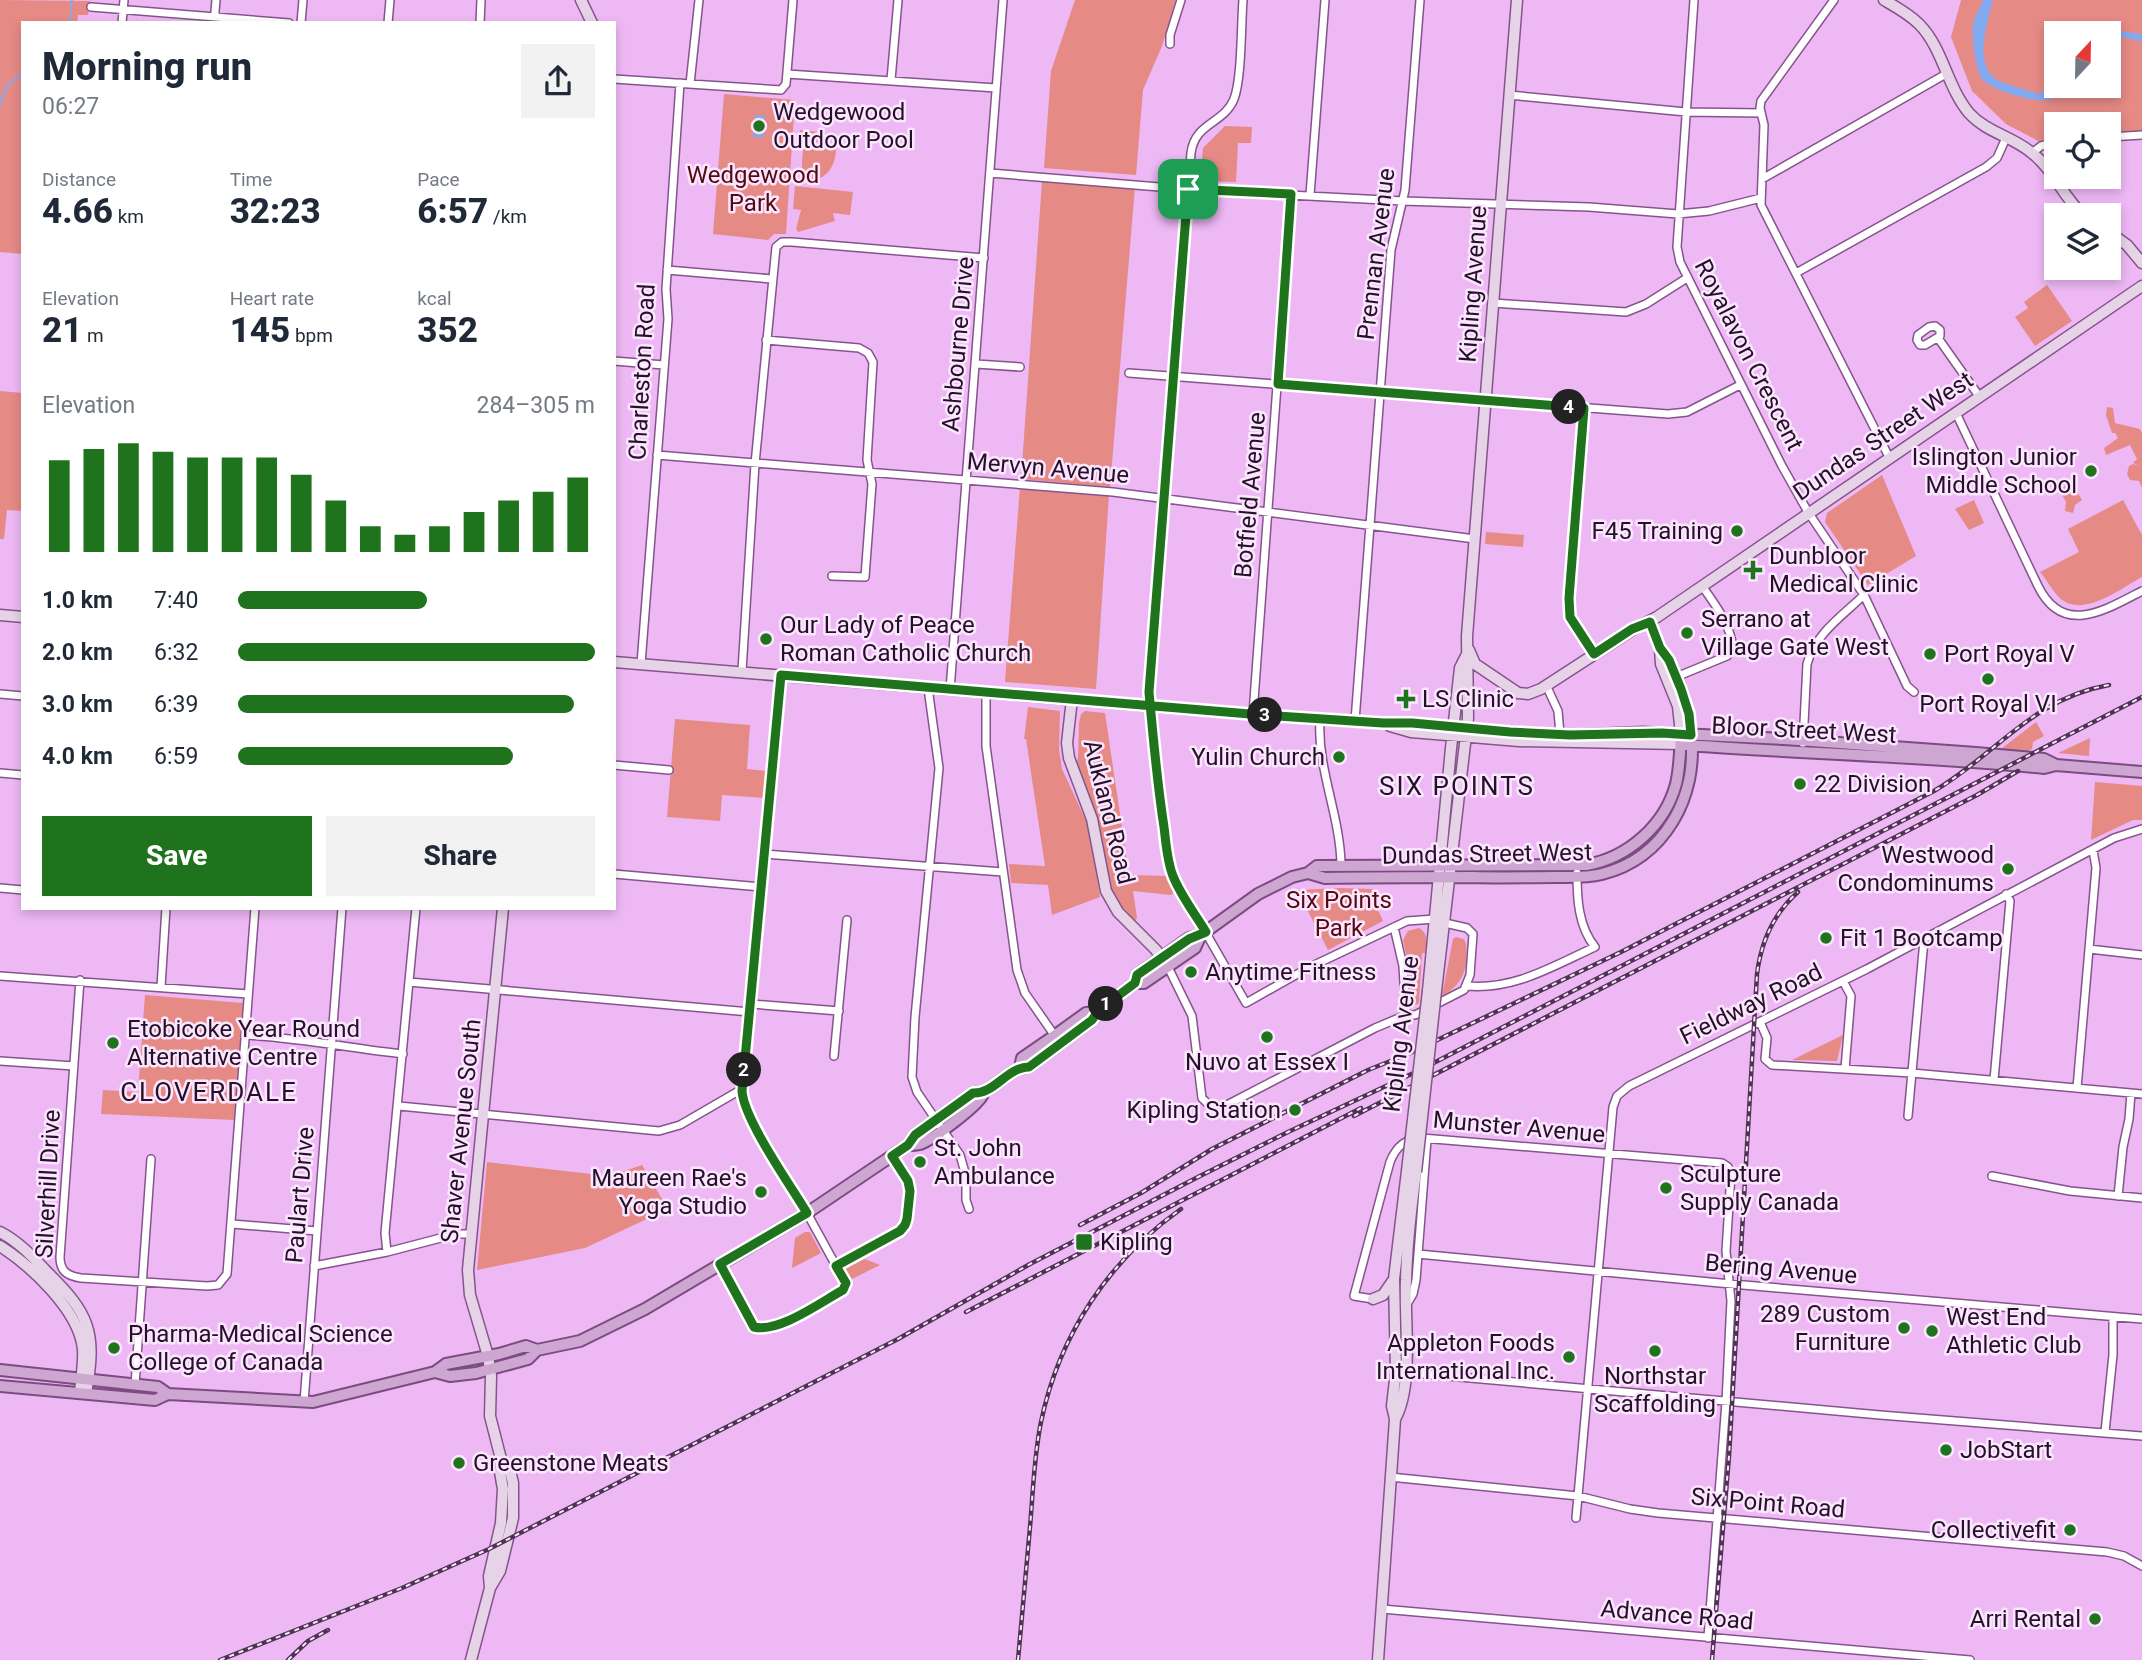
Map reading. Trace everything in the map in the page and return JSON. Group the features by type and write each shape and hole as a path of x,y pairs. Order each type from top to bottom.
{"main road":[{"path":"581,0 591,21"},
{"name":"Kipling Avenue","path":"1446,864 1466,732 1467,636 1517,0"},
{"path":"1884,0 1920,26 1934,47 1960,100 1976,120 2032,153 2070,203"},
{"path":"2121,241 2142,263"},
{"name":"Dundas Street West","path":"1546,685 1632,629 1650,622 2142,286"},
{"path":"0,615 21,617"},
{"name":"Dundas Street West","path":"1308,873 1325,878 1445,877 1577,871 1614,857 1651,829 1663,814 1674,791 1686,740 1687,705 1650,622"},
{"path":"1467,636 1469,651 1475,664 1514,691 1528,694 1546,685"},
{"name":"Dundas Street West","path":"1660,648 1661,664 1678,706 1686,740"},
{"name":"Kipling Avenue","path":"1401,1372 1394,1279 1411,1172 1432,991 1445,877 1460,668 1466,656"},
{"name":"Bloor Street West","path":"616,662 1253,714 1412,723 1540,742 1686,740 2044,759 2056,765 2142,772"},
{"name":"Aukland Road","path":"1072,699 1068,752 1073,772 1093,819 1106,891 1118,912 1165,962"},
{"name":"Bloor Street West","path":"1466,732 1643,732 1686,740"},
{"name":"Dundas Street West","path":"0,1386 155,1399 168,1394 304,1402 338,1397 435,1372 446,1364 526,1346 537,1350 580,1341 645,1309 807,1213 908,1145 915,1135 940,1124 973,1093 983,1094 1020,1067 1029,1067 1086,1013 1097,1012 1135,983 1144,983 1165,962 1195,947 1204,934 1272,886 1308,873 1317,866 1341,864 1446,864 1577,871"},
{"name":"Shaver Avenue South","path":"471,1660 490,1588 500,1571 513,1518 513,1483 510,1471 502,1463 490,1416 488,1356 470,1295 468,1270 503,910"},
{"name":"Kipling Avenue","path":"1378,1660 1395,1419 1392,1406 1401,1372 1406,1305 1411,1172"},
{"path":"0,1232 29,1253 78,1305 89,1329 91,1343 83,1393"},
{"path":"0,1246 64,1303 72,1316 83,1348 85,1380"},
{"path":"1373,1299 1383,1295 1394,1279"},
{"path":"1373,1299 1387,1305 1395,1314"},
{"name":"Dundas Street West","path":"435,1372 450,1376 490,1370 528,1359 537,1350"},
{"name":"Dundas Street West","path":"0,1370 158,1387 168,1394"}],"street":[{"path":"122,21 124,0"},
{"path":"214,20 216,0"},
{"path":"301,21 303,0"},
{"path":"388,21 390,0"},
{"path":"481,0 481,21"},
{"path":"690,84 699,0"},
{"path":"616,79 783,89 787,74 793,0"},
{"path":"891,80 898,0"},
{"name":"Ashbourne Drive","path":"950,690 1003,0"},
{"path":"1170,44 1170,35 1181,0"},
{"path":"1243,0 1234,99 1227,110 1202,129 1194,140 1188,189 1149,692 1154,763 1171,872 1204,934 1246,1003 1308,968 1413,919 1440,921 1467,928 1473,934 1473,953 1467,986"},
{"path":"1310,195 1325,0"},
{"name":"Prennan Avenue","path":"1354,721 1391,250 1403,201 1420,0"},
{"name":"Royalavon Crescent","path":"1693,0 1677,254 1740,386 1808,512 1864,595 1907,686 1913,692"},
{"path":"1834,0 1761,101 1761,205 1890,459"},
{"path":"91,7 239,21"},
{"path":"787,74 996,88"},
{"path":"1762,179 1946,75"},
{"name":"Charleston Road","path":"641,664 668,312 667,270 681,83"},
{"path":"1509,95 1686,112 1761,113"},
{"path":"2121,136 2142,135"},
{"path":"1796,274 1986,167 1997,158 2006,138"},
{"path":"2032,153 2044,145"},
{"path":"990,173 1188,189 1403,201 1589,207 1678,214 1709,211 1761,198"},
{"name":"Botfield Avenue","path":"1253,714 1291,194"},
{"path":"742,671 755,464 776,247 782,242 792,242 984,257"},
{"path":"667,270 772,279"},
{"path":"1493,303 1626,312 1646,304 1687,278"},
{"path":"1938,338 1979,396"},
{"path":"766,340 853,346 871,357 873,377 867,460 872,484 866,577 832,576"},
{"path":"616,361 664,365"},
{"path":"976,364 1020,367"},
{"path":"1129,373 1678,415 1740,386"},
{"path":"1584,408 1569,607 1573,623 1594,654"},
{"path":"1956,413 2040,590 2051,606 2067,614 2085,616 2142,590"},
{"name":"Mervyn Avenue","path":"657,455 966,479 1164,498 1475,539"},
{"path":"1676,677 1727,656 1733,650 1719,611 1702,586"},
{"path":"1803,746 1807,664 1810,653 1816,641 1864,595"},
{"path":"720,1264 751,1325 761,1329 784,1323 843,1290 846,1283 743,1102 742,1089 781,675"},
{"path":"1546,685 1558,711 1560,734"},
{"path":"928,688 939,768 928,866 912,1077 917,1093 963,1161 969,1209"},
{"path":"986,693 986,746 1021,986 1057,1039"},
{"path":"0,694 21,696"},
{"path":"1320,719 1320,754 1339,840 1341,864"},
{"path":"616,765 669,769"},
{"path":"0,773 21,775"},
{"name":"Fieldway Road","path":"1609,1153 1613,1107 1620,1093 1639,1080 1924,940 2006,894 2124,834 2142,829"},
{"path":"2077,1088 2096,868 2093,850"},
{"path":"764,854 1003,872"},
{"path":"1394,927 1403,966 1406,1015 1415,1015 1438,1005 1467,986 1520,981 1595,947 1581,919 1577,871"},
{"path":"616,874 761,887"},
{"path":"0,888 21,890"},
{"path":"1994,1080 2010,901 2006,894"},
{"path":"161,987 166,910"},
{"name":"Silverhill Drive","path":"80,981 61,1266 64,1272 73,1277 207,1286 220,1284 227,1274 232,1224 255,910"},
{"name":"Paulart Drive","path":"304,1402 342,910"},
{"path":"387,1252 385,1233 416,910"},
{"path":"834,1056 847,920"},
{"path":"1908,1116 1924,940"},
{"path":"2089,949 2142,955"},
{"name":"Aukland Road","path":"1165,962 1192,1016 1200,1092 1204,1102 1214,1107 1223,1107 1375,1028 1406,1015"},
{"path":"0,976 248,994"},
{"path":"1843,981 1851,996 1845,1069"},
{"path":"410,982 750,1008 839,1012"},
{"path":"1760,1022 1767,1038 1765,1056 1770,1064 1912,1073 2142,1094"},
{"path":"245,1035 319,1041 403,1054"},
{"path":"0,1061 74,1066"},
{"path":"398,1106 659,1131 680,1125 742,1089"},
{"path":"2118,1196 2130,1093"},
{"name":"Munster Avenue","path":"1373,1299 1354,1296 1390,1162 1396,1149 1418,1138 1723,1163 1731,1174 1726,1251 1728,1283"},
{"name":"Kipling Avenue","path":"1406,1305 1413,1294 1427,1139"},
{"path":"1576,1518 1609,1153"},
{"path":"836,1266 900,1231 905,1225 908,1181 892,1156"},
{"path":"135,1385 151,1158"},
{"path":"1992,1176 2070,1191 2142,1198"},
{"path":"232,1224 317,1231"},
{"path":"314,1266 387,1252 456,1234 472,1234"},
{"name":"Bering Avenue","path":"1418,1254 2142,1319"},
{"path":"1708,1638 1726,1402 1731,1301 1728,1283"},
{"path":"2105,1432 2113,1354 2113,1317"},
{"path":"1401,1372 2142,1436"},
{"name":"Six Point Road","path":"1390,1477 1578,1496 1630,1509 2107,1552 2124,1556 2142,1566"},
{"name":"Advance Road","path":"1382,1609 1970,1660"}],"green space":[{"path":"0,0 90,1 88,15 78,15 77,21 21,21 21,254 0,252"},
{"path":"1075,0 1176,0 1162,46 1143,90 1136,175 1044,168 1051,71"},
{"path":"1961,0 2142,0 2142,132 2121,133 2121,112 2044,112 2044,141 2040,142 2006,124 1972,91 1951,37"},
{"name":"Wedgewood Park","path":"724,94 795,100 786,234 774,234 768,240 713,234"},
{"path":"1225,126 1252,127 1251,143 1238,143 1236,182 1200,181 1203,148"},
{"path":"800,130 820,132 819,143 799,142"},
{"path":"805,146 836,150 830,170 821,178 801,181"},
{"path":"1042,181 1135,187 1110,487 1021,479"},
{"path":"795,186 853,192 850,215 833,213 835,221 798,232 796,229 801,210 793,209"},
{"path":"2047,285 2072,321 2035,346 2015,317 2028,308 2024,302"},
{"path":"0,391 21,393 21,511 7,510 4,539 0,539"},
{"path":"2107,407 2113,408 2115,423 2140,429 2142,433 2142,488 2139,481 2130,480 2127,474 2129,466 2140,466 2133,463 2137,459 2130,445 2106,455 2104,448 2118,438 2112,433 2106,415"},
{"path":"1882,475 1916,556 1868,585 1825,522 1827,513"},
{"path":"2072,483 2082,500 2075,505 2073,513 2065,511 2066,502 2059,489"},
{"path":"1020,487 1109,495 1096,689 1005,682"},
{"path":"1974,500 1984,523 1969,530 1955,509"},
{"path":"2123,500 2142,535 2142,577 2091,603 2070,604 2061,599 2040,572 2079,552 2068,529"},
{"path":"1486,532 1524,535 1523,547 1485,544"},
{"path":"1028,707 1060,711 1059,749 1062,769 1089,827 1100,897 1052,915 1048,885 1011,883 1009,864 1045,866 1024,739"},
{"path":"1085,711 1105,713 1129,875 1168,876 1175,892 1171,895 1133,891 1137,918 1135,921 1123,908 1110,886 1096,814 1075,761 1078,759 1079,723 1081,714"},
{"path":"675,719 750,725 747,769 767,771 765,798 722,795 720,821 667,817"},
{"path":"2036,722 2044,736 2033,742 2032,749 2025,752 2001,749"},
{"path":"2090,738 2089,756 2058,753"},
{"path":"2095,782 2142,786 2142,820 2133,820 2091,840"},
{"name":"Six Points Park","path":"1372,889 1383,921 1328,950 1297,890"},
{"path":"1419,928 1426,935 1426,942 1425,953 1422,953 1419,1003 1416,1005 1409,1003 1408,963 1403,940 1408,931"},
{"path":"1453,939 1464,939 1466,944 1465,968 1460,981 1442,996"},
{"path":"145,995 243,1003 234,1120 101,1114 103,1090 138,1092"},
{"path":"1843,1035 1837,1061 1792,1060"},
{"path":"487,1162 609,1176 642,1165 668,1209 585,1248 477,1270"},
{"path":"810,1232 821,1253 792,1268 795,1238"},
{"path":"865,1259 880,1265 846,1282 841,1271"}],"water":[{"path":"1983,0 1993,0 1984,41 1985,63 1989,72 2000,81 2038,94 2044,91 2044,98 2052,98 2038,100 2016,96 1995,88 1982,79 1975,59 1974,20"},
{"path":"2121,31 2142,34 2142,41 2121,37"},
{"name":"Wedgewood Outdoor Pool","path":"755,115 765,116 764,137 753,137"}],"waterway":[{"path":"71,11 72,0"},
{"path":"70,21 71,14"},
{"path":"0,105 6,87 21,74"}],"railway":[{"path":"1080,1225 1141,1193 1212,1149 1368,1070 1408,1054 1621,952 1934,791 2036,715 2082,692 2109,685"},
{"path":"220,1660 402,1588 489,1549 898,1339 1030,1264 1200,1176 1420,1070 2142,697"},
{"path":"1354,1116 1977,795 2018,771"},
{"path":"1712,1660 1729,1456 1757,974 1770,929 1782,909 1798,892"},
{"path":"966,1312 1361,1108"},
{"path":"1018,1660 1037,1448 1049,1390 1060,1359 1074,1330 1110,1276 1155,1229 1181,1209"},
{"path":"288,1660 308,1641 328,1630"}],"place":[{"name":"Wedgewood Outdoor Pool","path":"759,126"},
{"name":"Islington Junior Middle School","path":"2091,471"},
{"name":"F45 Training","path":"1737,531"},
{"name":"Dunbloor Medical Clinic","path":"1753,570"},
{"name":"Serrano at Village Gate West","path":"1687,633"},
{"name":"Our Lady of Peace Roman Catholic Church","path":"766,639"},
{"name":"Port Royal V","path":"1930,654"},
{"name":"Port Royal VI","path":"1988,679"},
{"name":"LS Clinic","path":"1406,699"},
{"name":"Yulin Church","path":"1339,757"},
{"name":"22 Division","path":"1800,784"},
{"name":"Westwood Condominums","path":"2008,869"},
{"name":"Fit 1 Bootcamp","path":"1826,938"},
{"name":"Anytime Fitness","path":"1191,972"},
{"name":"Nuvo at Essex I","path":"1267,1037"},
{"name":"Etobicoke Year Round Alternative Centre","path":"113,1043"},
{"name":"Kipling Station","path":"1295,1110"},
{"name":"St. John Ambulance","path":"920,1162"},
{"name":"Sculpture Supply Canada","path":"1666,1188"},
{"name":"Maureen Rae's Yoga Studio","path":"761,1192"},
{"name":"Kipling","path":"1084,1242"},
{"name":"289 Custom Furniture","path":"1904,1328"},
{"name":"West End Athletic Club","path":"1932,1331"},
{"name":"Pharma-Medical Science College of Canada","path":"114,1348"},
{"name":"Northstar Scaffolding","path":"1655,1351"},
{"name":"Appleton Foods International Inc.","path":"1569,1357"},
{"name":"JobStart","path":"1946,1450"},
{"name":"Greenstone Meats","path":"459,1463"},
{"name":"Collectivefit","path":"2070,1530"},
{"name":"Arri Rental","path":"2095,1619"}],"district":[{"name":"SIX POINTS","path":"1457,786"},
{"name":"CLOVERDALE","path":"209,1092"}],"route":[{"path":"1188,189 1149,692 1150,705 1152,719 1154,763 1171,872 1206,932 1189,939 1137,975 1135,983 1099,1010 1092,1020 1029,1067 1020,1067 983,1094 973,1093 915,1135 908,1145 892,1156 904,1172 910,1191 907,1219 900,1231 836,1266 846,1283 843,1290 784,1323 764,1328 754,1327 720,1264 807,1213 761,1137 743,1102 742,1091 781,675 892,686 1150,705 1262,715 1412,723 1539,734 1643,732 1691,735 1687,705 1650,622 1632,629 1594,654 1570,617 1569,598 1584,408 1278,384 1291,194 1188,189"}]}
